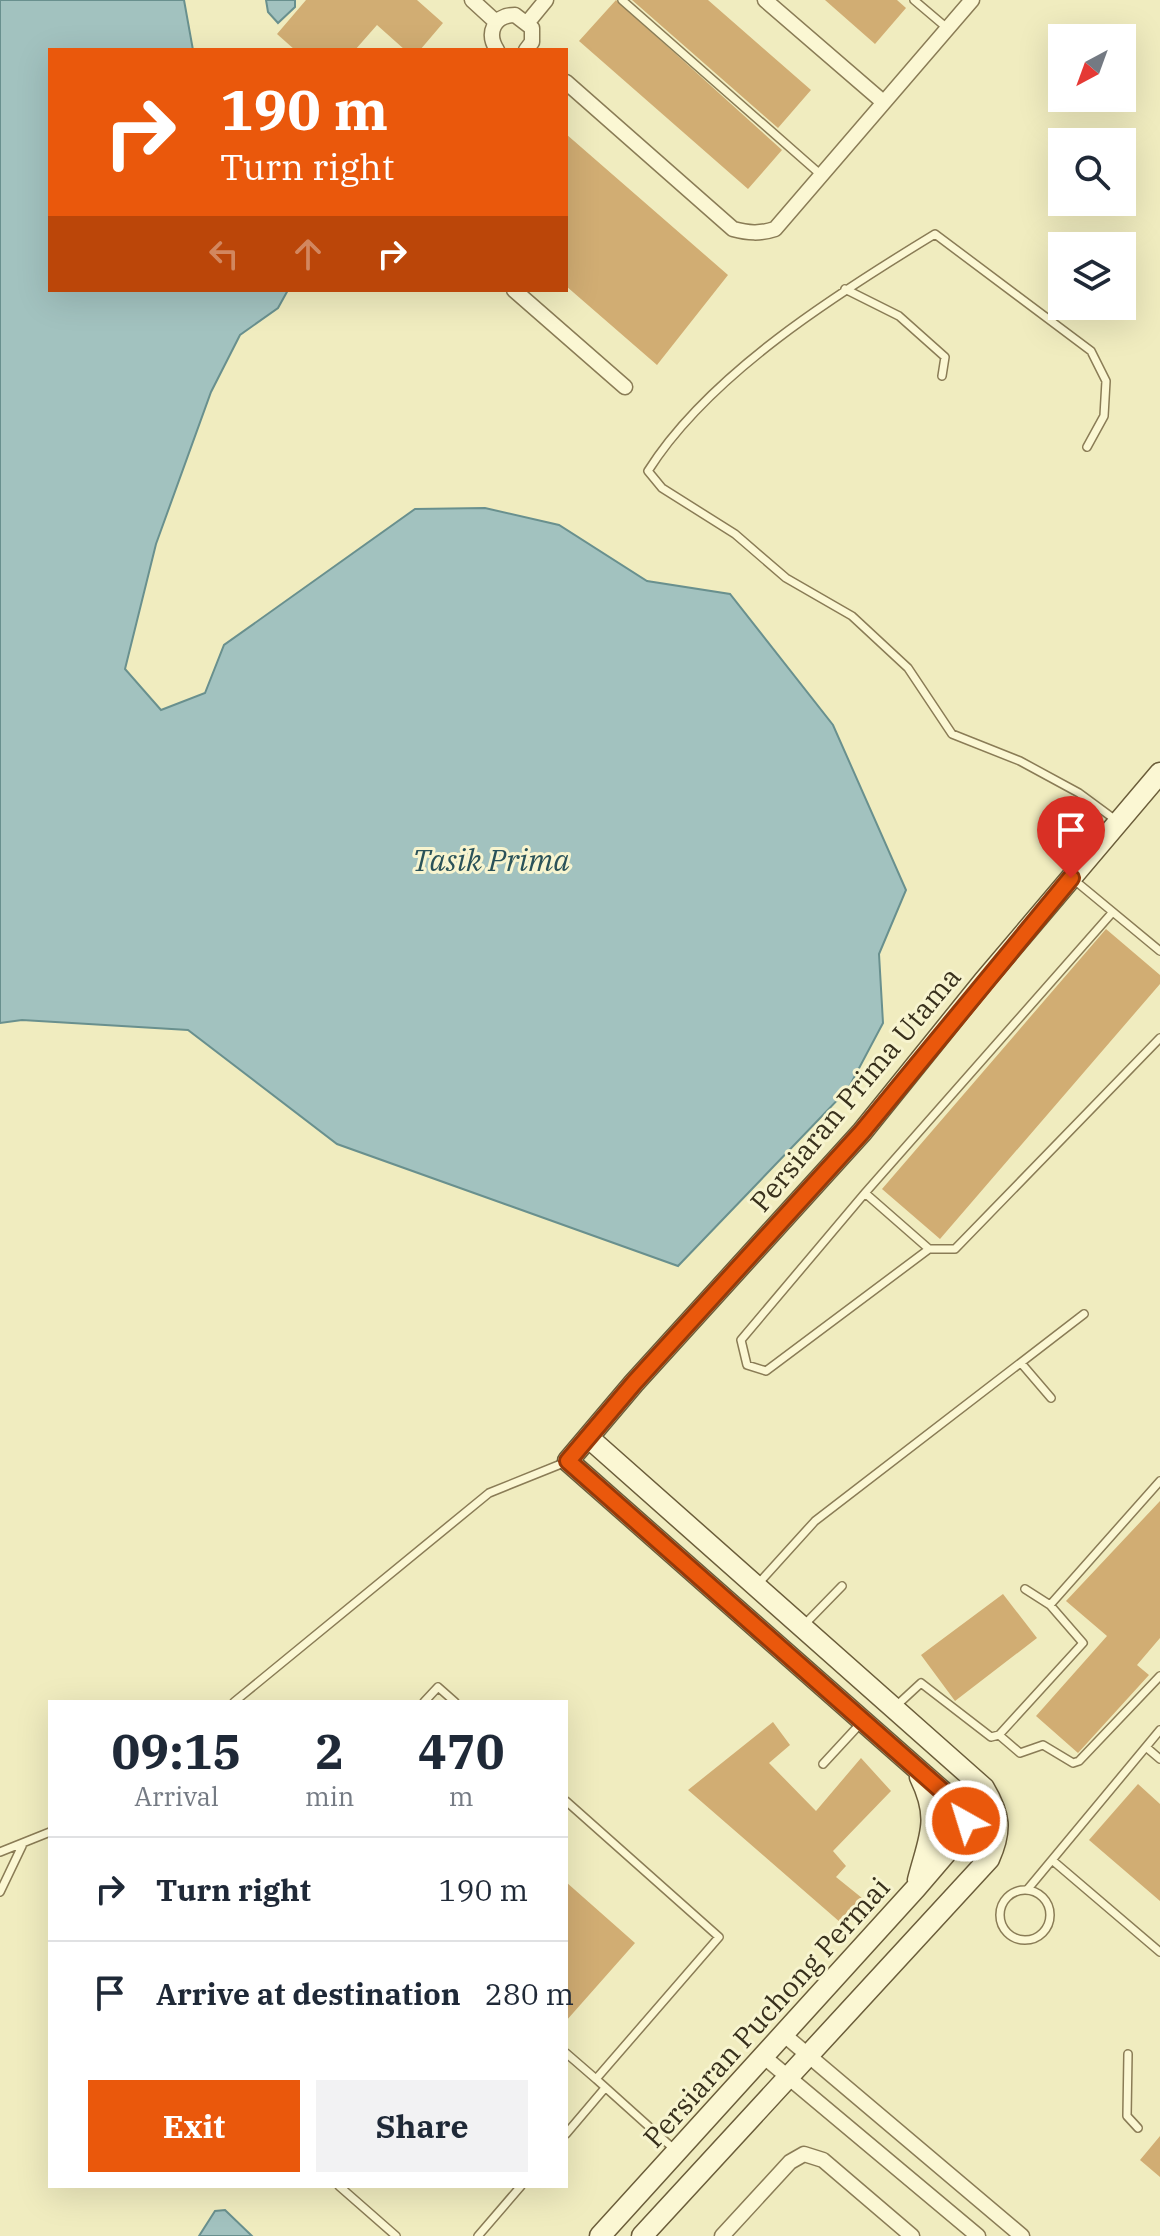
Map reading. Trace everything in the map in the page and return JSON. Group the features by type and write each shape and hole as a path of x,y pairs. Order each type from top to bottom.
{"main road":[{"name":"Persiaran Prima Utama","path":"568,1461 634,1383 862,1132 1160,773"},
{"path":"568,1461 957,1804 966,1821 1000,1823 996,1807 984,1788 589,1438"},
{"path":"867,1727 893,1708"},
{"path":"916,1769 931,1800 933,1833 916,1888"},
{"name":"Persiaran Puchong Permai","path":"600,2236 916,1888 958,1839 966,1821"},
{"name":"Persiaran Puchong Permai","path":"642,2236 989,1859 1000,1823"}],"street":[{"path":"472,0 496,22"},
{"path":"528,22 546,0"},
{"path":"765,0 882,101"},
{"path":"568,84 733,229 754,233 775,229 972,0"},
{"path":"496,48 492,39 496,22 508,15 528,22 533,35 529,48"},
{"path":"516,292 625,387"},
{"path":"783,2034 1022,2236"},
{"path":"763,2056 978,2236"},
{"path":"722,2236 790,2162 804,2154 823,2160 912,2236"}],"lane":[{"path":"622,0 820,174"},
{"path":"914,0 947,28"},
{"path":"1087,447 1104,416 1106,381 1091,351 935,234 845,289 761,351 667,441 648,471 662,488 735,534 786,578 852,616 908,668 952,734 1020,761 1079,793 1119,821"},
{"path":"845,289 899,316 945,357 942,376"},
{"path":"1071,878 1111,914 1120,915 1160,951"},
{"path":"1111,914 865,1193 741,1340 747,1365 766,1371 929,1249 955,1249 1160,1038"},
{"path":"865,1193 929,1249"},
{"path":"756,1586 815,1521 1084,1314"},
{"path":"1021,1363 1051,1398"},
{"path":"236,1700 489,1493 568,1461"},
{"path":"1050,1605 1160,1481"},
{"path":"802,1627 842,1586"},
{"path":"893,1708 921,1683 976,1728 991,1737 999,1735 1083,1643 1050,1605 1025,1589"},
{"path":"999,1735 1020,1753 1043,1745 1073,1763 1160,1676"},
{"path":"426,1700 438,1687 453,1700"},
{"path":"823,1764 867,1727"},
{"path":"1027,1890 1042,1897 1050,1912 1040,1935 1024,1940 1004,1928 1000,1913 1006,1898 1027,1890 1160,1730"},
{"path":"1146,1747 1160,1759"},
{"path":"568,1803 719,1937 596,2079"},
{"path":"0,1852 22,1846 48,1833"},
{"path":"0,1892 22,1846"},
{"path":"1052,1860 1160,1952"},
{"path":"1128,2054 1127,2116 1138,2128"},
{"path":"568,2055 676,2152"},
{"path":"568,2132 605,2088"},
{"path":"341,2188 396,2236"},
{"path":"478,2236 519,2188"}],"water":[{"name":"Tasik Prima","path":"0,0 184,0 193,48 48,48 48,292 287,292 278,308 240,335 211,392 156,544 125,669 161,710 205,693 224,645 415,509 485,508 559,525 647,581 730,594 833,725 906,890 879,954 883,1023 848,1089 678,1266 337,1144 188,1030 22,1020 0,1023"},
{"path":"266,0 295,0 295,7 278,23 268,12"},
{"path":"225,2210 252,2236 199,2236 215,2211"}],"building":[{"path":"306,0 417,0 443,23 422,48 403,48 377,25 357,48 293,48 277,34"},
{"path":"616,0 782,150 748,189 579,41"},
{"path":"632,0 708,0 811,90 778,128"},
{"path":"825,0 897,0 906,8 875,44"},
{"path":"568,136 728,275 657,365 568,288"},
{"path":"1106,929 1160,975 1160,984 940,1239 882,1189"},
{"path":"1160,1501 1160,1638 1137,1665 1149,1675 1078,1753 1036,1716 1107,1636 1066,1601"},
{"path":"1003,1594 1037,1638 955,1701 921,1655"},
{"path":"773,1722 790,1745 769,1763 816,1811 861,1758 891,1791 833,1851 846,1866 836,1877 862,1898 841,1923 688,1790"},
{"path":"1138,1784 1160,1804 1160,1901 1089,1840"},
{"path":"568,1884 635,1943 568,2019"},
{"path":"1160,2136 1160,2177 1140,2160"}],"route":[{"path":"966,1821 964,1811 957,1804 568,1461 634,1383 862,1132 1071,878"}]}
